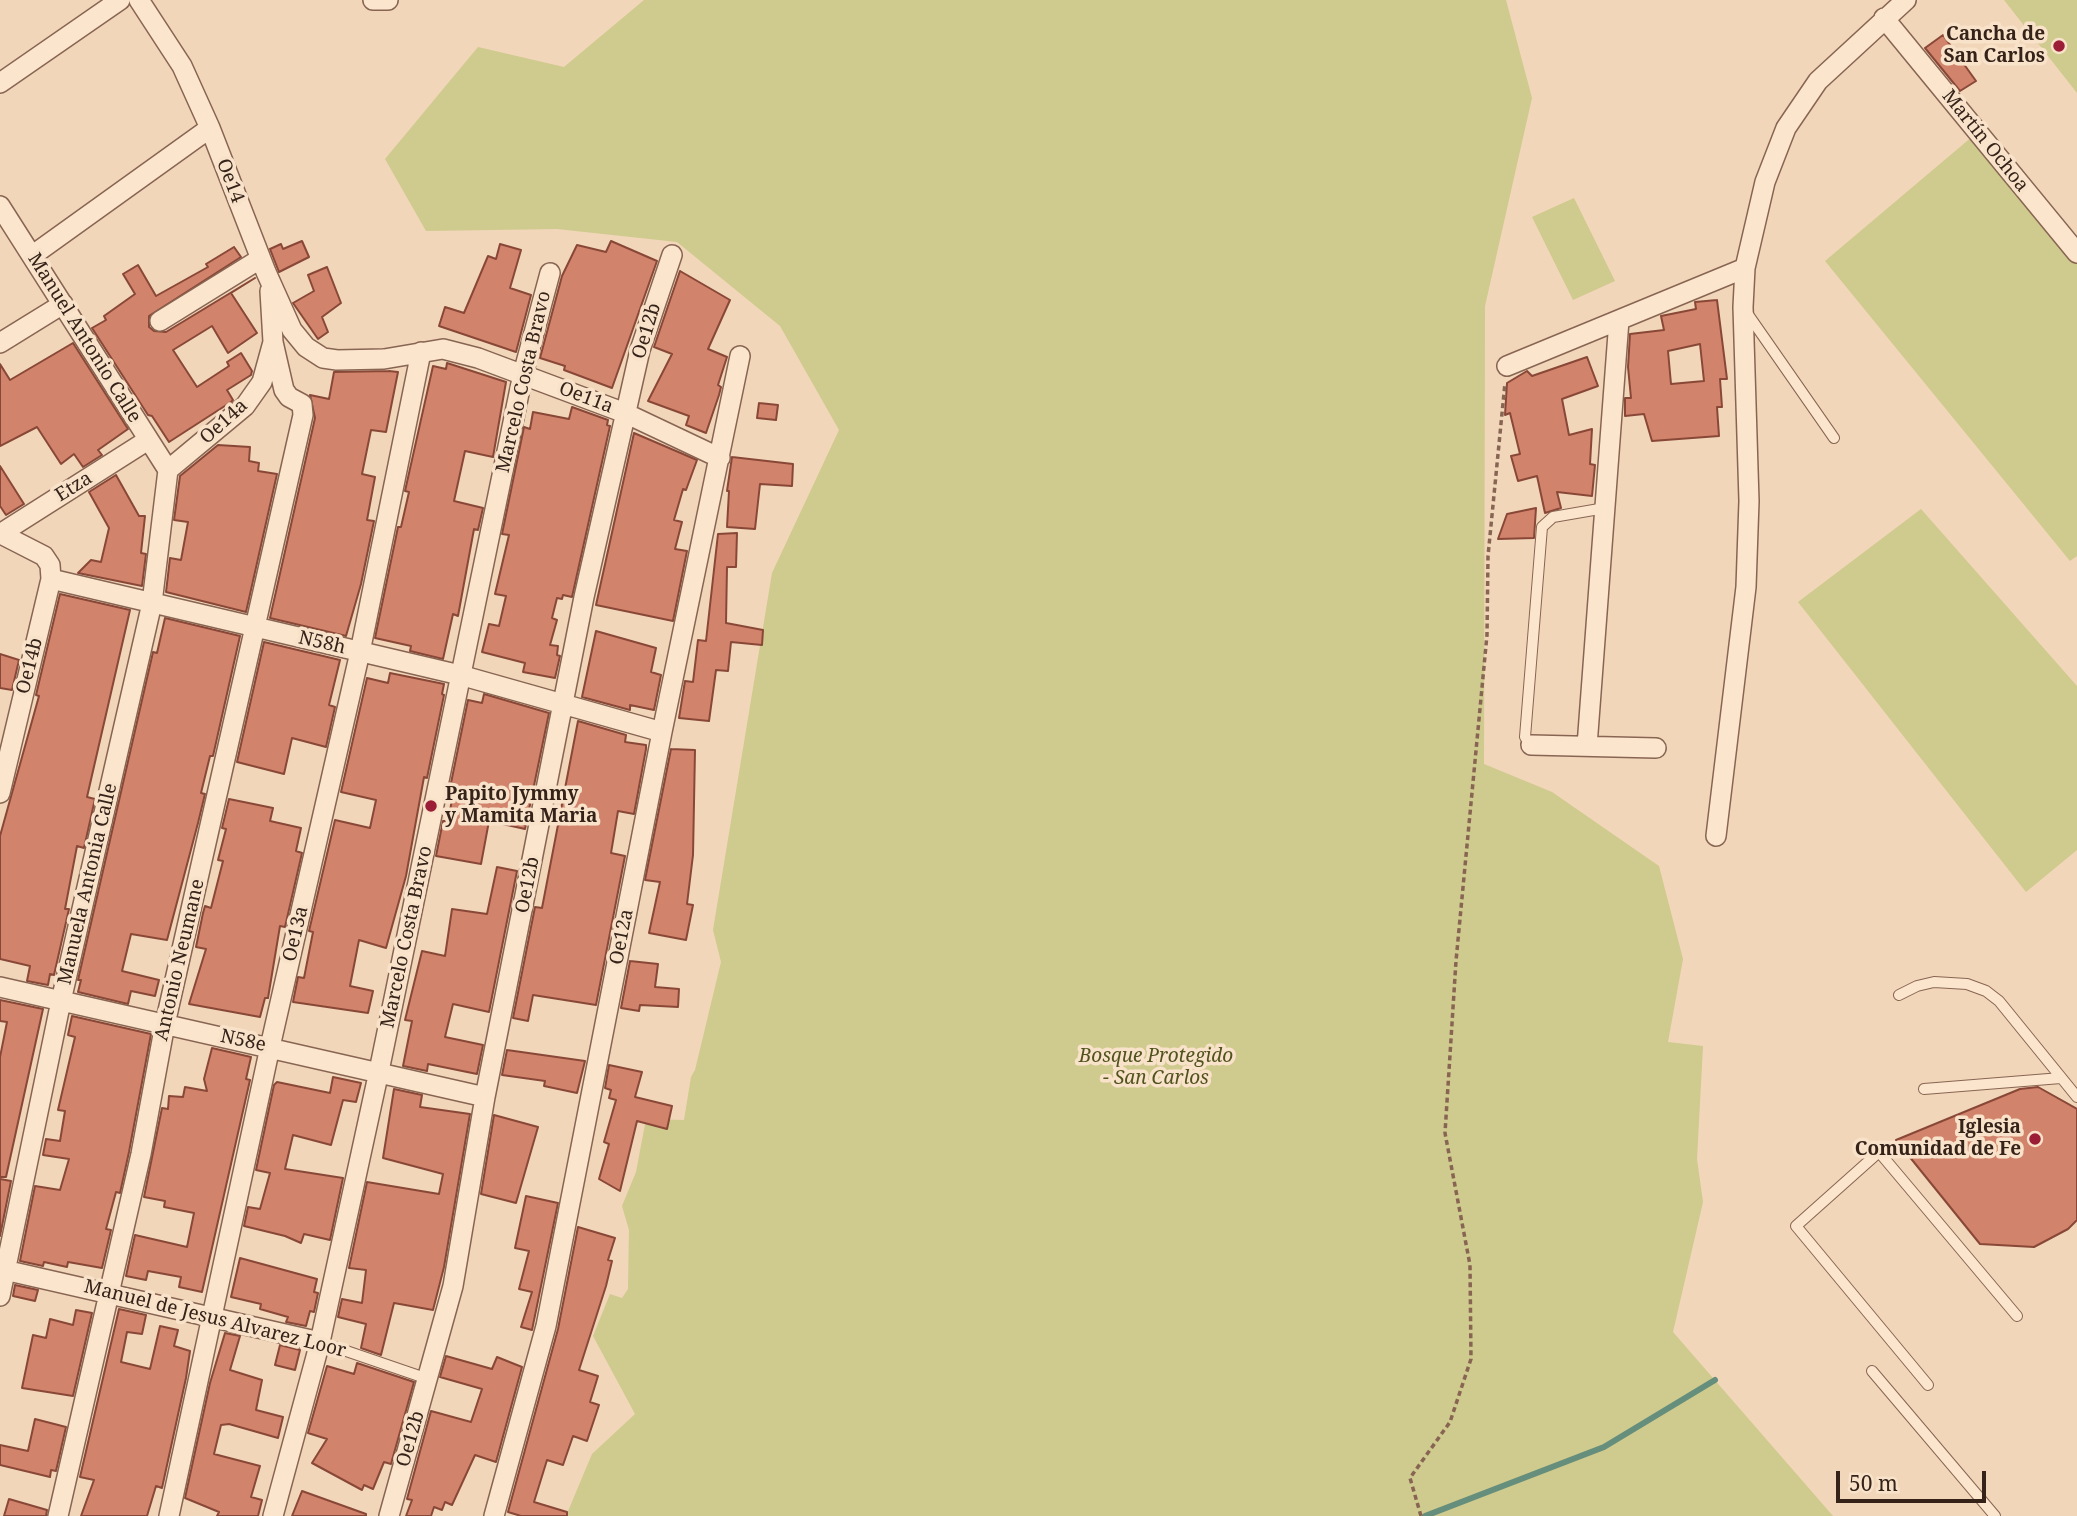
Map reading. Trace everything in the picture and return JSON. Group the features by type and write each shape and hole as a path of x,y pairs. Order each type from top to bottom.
{"street":[{"path":"0,83 120,0"},
{"name":"Oe14","path":"139,0 182,66 210,128 260,259 292,330 306,347 323,358"},
{"path":"373,0 388,0"},
{"path":"1716,836 1746,587 1749,501 1743,307 1745,268 1765,182 1786,128 1818,81 1906,0"},
{"name":"Martín Ochoa","path":"1884,18 2077,253"},
{"path":"33,255 210,128"},
{"name":"Manuel Antonio Calle","path":"0,206 167,470"},
{"name":"Oe12b","path":"389,1516 453,1286 485,1097 625,413 640,350 672,255"},
{"path":"160,321 260,259"},
{"path":"1507,366 1745,268"},
{"name":"Marcelo Costa Bravo","path":"273,1516 320,1342 379,1071 523,374 550,273"},
{"name":"Oe14a","path":"167,470 245,406 262,382 273,342 270,281"},
{"path":"0,343 63,304"},
{"path":"1587,746 1619,320"},
{"name":"Antonio Neumane","path":"58,1516 141,1154 165,1024 303,415 302,404 284,390 273,342"},
{"name":"Oe11a","path":"323,358 355,361 443,349 523,374 625,413 720,458"},
{"name":"Oe13a","path":"169,1516 270,1047 360,652 421,352"},
{"name":"Oe12a","path":"494,1516 546,1326 662,732 740,356"},
{"name":"Etza","path":"1,534 148,440"},
{"name":"Manuela Antonia Calle","path":"0,1296 3,1269 61,1001 152,603 167,470"},
{"path":"1,534 44,556 50,565 51,579"},
{"name":"N58h","path":"51,579 460,675 662,732"},
{"name":"Oe14b","path":"0,793 51,579"},
{"path":"1531,745 1656,748"},
{"name":"N58e","path":"0,987 485,1097"},
{"name":"Manuel de Jesus Alvarez Loor","path":"3,1269 213,1315 320,1342"}],"lane":[{"path":"1743,307 1833,438"},
{"path":"1531,745 1525,737 1542,527 1553,517 1605,508"},
{"path":"1899,995 1917,986 1934,982 1952,982 1986,991 1999,1001 2077,1097"},
{"path":"1924,1090 2062,1078"},
{"path":"1928,1385 1796,1226 1879,1152 2017,1316"},
{"name":"Manuel de Jesus Alvarez Loor","path":"320,1342 428,1379"},
{"path":"1872,1371 1995,1516"}],"path":[{"path":"1421,1516 1410,1478 1450,1422 1471,1359 1470,1265 1445,1133 1456,961 1487,635 1488,556 1507,366"}],"green space":[{"name":"Bosque Protegido - San Carlos","path":"644,0 1506,0 1532,98 1485,306 1484,764 1552,792 1659,866 1683,959 1668,1042 1703,1046 1697,1159 1703,1202 1673,1332 1833,1516 566,1516 592,1454 635,1414 593,1336 610,1294 622,1298 628,1289 629,1230 622,1206 636,1172 646,1119 684,1120 691,1077 695,1070 721,962 713,930 772,573 839,430 780,326 677,242 557,229 426,231 385,159 478,47 564,67"},
{"name":"Cancha de San Carlos","path":"2004,0 2077,0 2077,93"},
{"path":"1973,136 2077,262 2077,556 2070,561 1825,261"},
{"path":"1574,198 1615,281 1573,300 1532,217"},
{"path":"1921,509 2077,686 2077,850 2026,892 1798,602"}],"building":[{"path":"1943,35 1976,81 1960,91 1925,48"},
{"path":"302,241 309,257 279,272 270,249 281,244 283,249"},
{"path":"611,241 657,261 612,388 564,370 565,366 540,358 562,276 577,245 606,252"},
{"path":"500,244 521,250 510,288 531,295 516,352 439,326 445,307 464,313 488,256 496,259"},
{"path":"234,247 241,257 149,316 149,327 154,331 166,332 255,278 231,293 257,333 228,353 212,326 173,350 197,387 229,366 227,362 241,353 252,371 251,375 227,390 233,400 231,402 169,442 152,416 148,415 92,328 106,320 104,316 135,294 123,274 138,265 156,296 208,267 206,264"},
{"path":"327,267 341,303 322,317 328,332 318,339 293,303 314,291 308,275"},
{"path":"680,271 730,300 708,349 727,357 718,385 721,387 719,395 706,433 686,425 689,416 648,401 672,354 654,347"},
{"path":"1717,300 1727,379 1720,379 1722,407 1717,407 1719,436 1652,441 1644,414 1625,416 1625,398 1631,398 1628,367 1630,334 1664,330 1661,316 1696,309 1695,302","holes":["1700,344 1704,381 1671,384 1668,351"]},
{"path":"73,343 128,429 98,450 102,455 83,467 74,454 61,464 37,427 0,446 0,364 10,380"},
{"path":"1587,357 1598,386 1562,399 1569,435 1592,429 1590,464 1595,465 1592,496 1557,492 1561,508 1545,513 1537,476 1518,481 1511,456 1520,454 1510,413 1505,415 1507,383 1527,371 1532,376"},
{"path":"447,363 506,382 493,457 465,451 454,501 483,508 478,530 474,529 458,616 453,614 443,659 410,651 411,646 375,638 398,527 401,527 409,492 405,491 433,366 446,369"},
{"path":"334,372 398,372 386,432 371,430 362,474 375,477 367,520 374,521 361,584 346,636 270,618 315,418 310,395 329,399"},
{"path":"759,403 778,405 776,420 757,418"},
{"path":"572,407 608,420 607,425 610,426 572,597 563,595 562,599 557,598 552,618 557,620 550,645 558,646 557,655 560,656 555,678 523,672 525,663 482,652 489,624 499,626 506,596 495,594 509,535 502,534 524,427 530,429 533,412 569,419"},
{"path":"634,433 697,460 686,490 683,489 674,520 682,522 675,549 687,551 673,621 596,605"},
{"path":"218,445 250,447 249,461 259,463 258,471 277,474 246,612 166,592 170,558 181,560 188,522 174,520 180,476"},
{"path":"732,457 793,464 792,486 760,484 755,529 727,527 727,491"},
{"path":"0,466 24,504 6,515 0,506"},
{"path":"116,475 139,516 145,516 141,553 146,554 142,586 78,573 91,560 101,562 109,528 89,492"},
{"path":"1536,508 1534,538 1498,539 1507,514"},
{"path":"737,533 736,567 727,567 726,623 763,630 762,645 731,642 728,671 716,670 709,721 679,718 685,681 693,682 698,640 706,641 718,534"},
{"path":"60,594 130,610 87,797 95,799 84,848 77,846 65,909 69,909 54,975 50,974 48,985 27,981 30,966 0,959 0,836 39,696 36,695"},
{"path":"165,618 240,636 213,756 210,756 201,793 205,794 167,940 131,934 122,971 159,980 155,996 131,991 128,1004 78,992 81,980 78,980 153,652 157,653"},
{"path":"596,631 656,648 651,672 661,675 654,710 630,705 630,710 582,697"},
{"path":"264,642 340,660 329,705 335,707 326,747 292,738 284,774 237,762"},
{"path":"0,654 19,660 12,690 0,688"},
{"path":"390,673 444,684 444,695 427,778 424,777 406,876 386,948 359,940 350,986 373,991 368,1013 293,1002 298,977 304,978 313,932 309,931 335,820 370,828 376,800 341,792 367,678 388,683"},
{"path":"484,694 549,713 525,829 489,821 481,864 436,856 443,821 448,821 455,784 451,783 468,700 482,703"},
{"path":"578,721 626,735 625,742 646,745 646,749 634,814 618,811 611,853 625,856 596,1005 533,995 528,1021 513,1018 535,907 542,908"},
{"path":"671,749 695,750 693,855 687,904 693,905 686,940 649,933 660,882 645,880"},
{"path":"229,799 273,808 270,821 301,828 296,851 302,853 285,927 280,926 268,998 265,998 260,1017 189,1004 206,949 196,947 205,906 211,908 223,861 218,860 226,829 222,828"},
{"path":"497,867 517,871 489,1012 453,1004 445,1037 483,1045 477,1074 428,1064 427,1071 403,1066 412,1021 405,1020 422,951 445,956 452,909 487,914"},
{"path":"630,961 658,964 655,987 679,989 678,1007 640,1005 639,1011 621,1008"},
{"path":"0,1000 43,1009 6,1177 0,1177 0,1057 7,1022 0,1021"},
{"path":"72,1016 151,1034 120,1193 116,1192 106,1229 111,1230 102,1268 68,1262 67,1267 20,1261 35,1186 60,1190 69,1159 43,1155 46,1139 60,1141 65,1111 58,1110 75,1037 68,1035"},
{"path":"212,1048 251,1057 246,1079 250,1080 202,1292 179,1287 181,1277 148,1271 146,1280 126,1276 135,1235 187,1247 194,1213 164,1207 165,1201 144,1197 162,1108 168,1109 169,1096 183,1097 185,1087 207,1091 204,1079"},
{"path":"507,1050 585,1061 577,1093 544,1086 545,1081 502,1075"},
{"path":"609,1065 642,1072 635,1097 672,1106 667,1129 637,1121 620,1191 599,1179 609,1144 604,1142 616,1100 609,1098 611,1090 605,1088"},
{"path":"333,1077 361,1083 356,1102 343,1100 331,1145 293,1135 285,1169 343,1178 330,1240 304,1234 301,1243 285,1236 244,1226 248,1207 260,1209 270,1173 256,1170 274,1085 277,1082 330,1093"},
{"path":"2038,1087 2077,1109 2077,1220 2068,1229 2034,1247 1980,1244 1896,1140 2020,1089"},
{"path":"394,1089 422,1095 420,1107 470,1114 444,1267 433,1310 394,1303 381,1355 361,1348 366,1324 338,1317 342,1299 362,1303 366,1270 349,1268 367,1182 439,1194 443,1174 383,1158"},
{"path":"494,1115 538,1127 516,1203 481,1194"},
{"path":"0,1179 11,1181 0,1236"},
{"path":"526,1196 558,1203 532,1330 521,1327 532,1292 519,1289 529,1251 515,1248"},
{"path":"578,1227 615,1238 608,1260 612,1261 606,1286 579,1370 598,1376 590,1402 599,1405 587,1441 573,1436 563,1465 547,1460 534,1502 567,1512 567,1516 521,1516 508,1512 558,1329"},
{"path":"240,1258 317,1279 314,1292 318,1293 314,1312 310,1311 306,1326 286,1322 288,1317 260,1309 261,1304 231,1297"},
{"path":"15,1285 38,1290 35,1301 13,1296"},
{"path":"119,1309 146,1315 142,1334 127,1332 121,1362 150,1369 160,1326 178,1330 174,1346 190,1351 186,1378 162,1488 156,1486 147,1516 81,1516 94,1480 80,1477"},
{"path":"76,1310 92,1313 73,1396 22,1388 33,1335 46,1338 50,1319 73,1325"},
{"path":"225,1333 240,1336 230,1370 262,1380 256,1410 283,1417 278,1438 229,1424 221,1425 214,1454 260,1466 251,1497 262,1500 258,1516 217,1516 219,1512 185,1498 210,1383"},
{"path":"280,1345 300,1350 295,1370 275,1365"},
{"path":"446,1356 492,1369 497,1357 522,1367 496,1462 475,1455 452,1505 445,1502 442,1510 434,1507 431,1516 406,1516 412,1500 407,1499 431,1411 471,1422 482,1389 440,1377"},
{"path":"357,1363 414,1382 391,1464 384,1462 373,1489 364,1485 362,1490 312,1463 327,1439 308,1433 327,1366 354,1374"},
{"path":"35,1419 66,1427 56,1471 51,1470 50,1477 0,1465 0,1445 28,1451"},
{"path":"302,1491 366,1514 366,1516 292,1516"},
{"path":"9,1499 47,1510 46,1516 4,1516"}],"waterway":[{"path":"1425,1516 1604,1447 1715,1380"}],"place":[{"name":"Cancha de San Carlos","path":"2059,46"},
{"name":"Papito Jymmy y Mamita Maria","path":"431,806"},
{"name":"Iglesia Comunidad de Fe","path":"2035,1139"}]}
